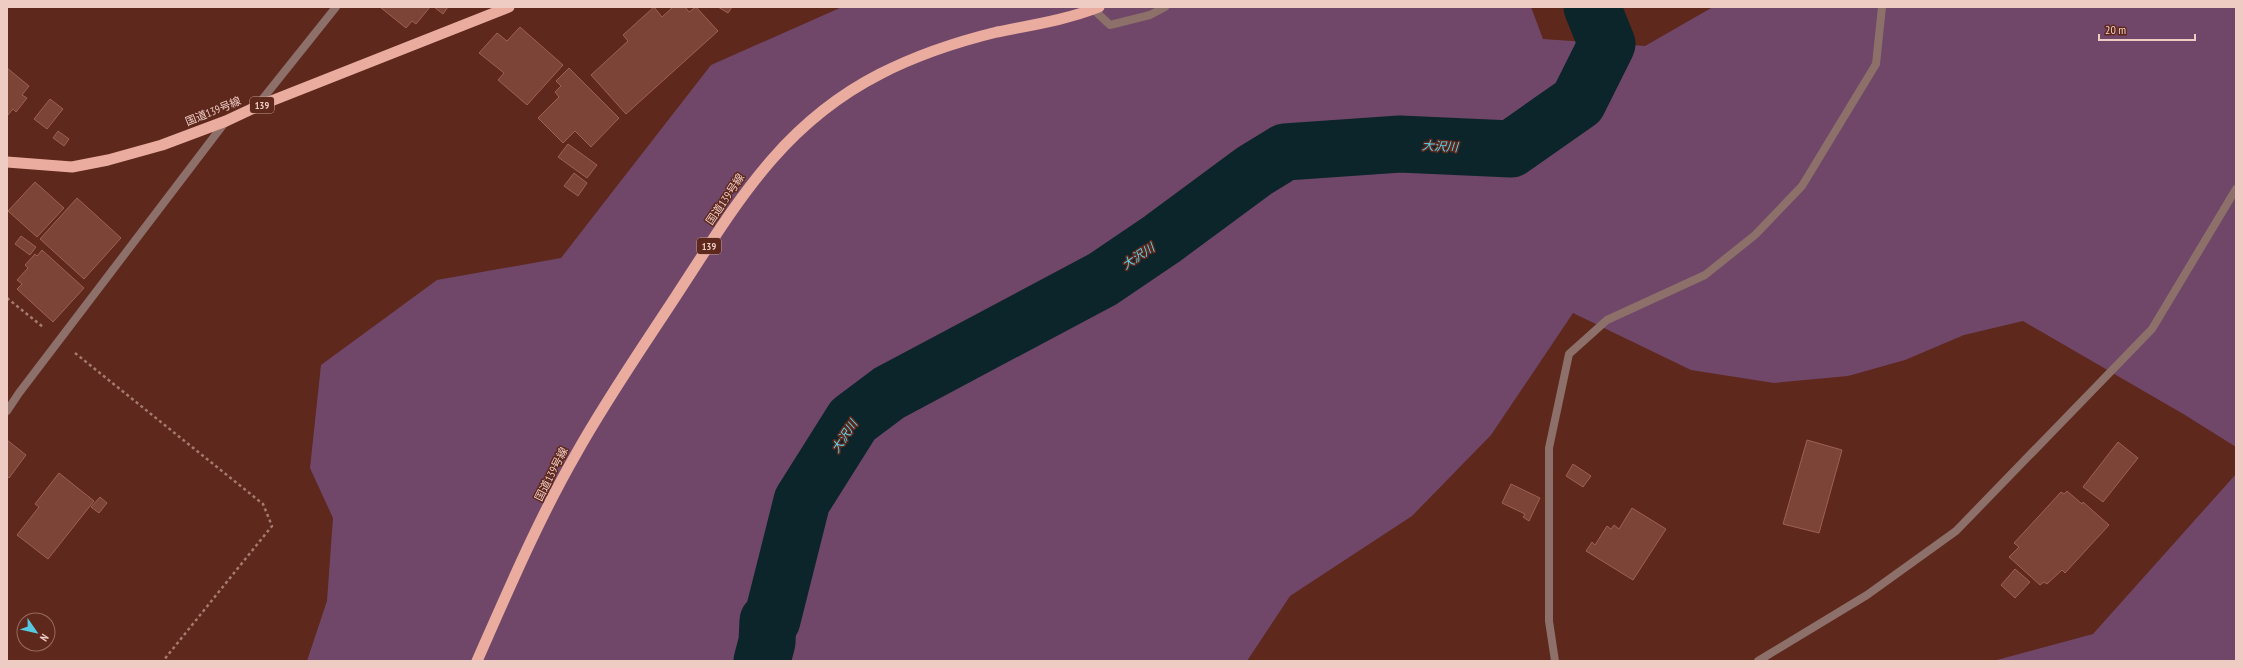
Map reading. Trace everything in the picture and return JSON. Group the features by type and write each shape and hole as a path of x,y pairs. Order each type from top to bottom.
{"highway":[{"name":"国道139号線","path":"7,162 72,167 108,160 162,145 226,121 256,107 509,7"},
{"name":"国道139号線","path":"477,661 518,569 576,454 748,186 787,141 830,104 878,74 927,52 994,33 1070,17 1096,8"}],"street":[{"path":"256,107 336,7"},
{"path":"1096,8 1110,25 1150,15 1165,7"},
{"path":"1555,661 1549,621 1549,448 1569,354 1607,320 1705,275 1755,235 1802,186 1876,64 1882,7"},
{"path":"7,411 19,393 226,121"},
{"path":"1758,661 1867,595 1956,531 2152,329 2236,188"}],"path":[{"path":"7,298 263,504 272,526 163,661"}],"shaded area":[{"path":"842,7 1531,7 1543,39 1645,46 1713,7 2236,7 2236,447 2185,415 2023,321 1964,335 1905,360 1848,376 1774,383 1691,370 1573,313 1491,435 1412,516 1290,596 1247,661 307,661 327,601 333,518 310,468 321,365 437,280 561,258 711,65"},
{"path":"2236,474 2236,661 1993,661 2093,634"}],"building":[{"path":"380,7 430,7 416,24 412,21 406,28"},
{"path":"434,7 448,7 443,14"},
{"path":"654,7 662,17 673,7 685,7 689,12 696,7 718,31 626,114 591,75 628,41 623,35"},
{"path":"718,7 732,7 728,13"},
{"path":"520,27 563,65 527,105 498,80 504,73 479,53 497,33 507,41"},
{"path":"7,68 29,86 22,95 27,98 16,112 13,109 7,116"},
{"path":"569,68 619,118 591,147 575,131 563,143 538,118 559,97 555,92 561,86 556,81"},
{"path":"50,99 63,109 47,129 34,119"},
{"path":"58,131 69,139 64,146 53,138"},
{"path":"568,144 597,165 587,178 558,157"},
{"path":"574,173 587,183 578,196 564,186"},
{"path":"35,182 64,208 37,237 8,211"},
{"path":"77,198 121,238 84,279 40,239"},
{"path":"21,236 36,247 30,255 15,244"},
{"path":"42,250 84,288 53,322 17,289 22,284 17,280 28,268 25,265 35,254 37,256"},
{"path":"7,440 26,455 9,478 7,476"},
{"path":"1807,440 1842,450 1819,533 1783,524"},
{"path":"2118,442 2138,458 2103,502 2083,487"},
{"path":"1573,464 1591,476 1583,487 1566,476"},
{"path":"59,473 94,501 48,559 17,535 39,507 35,504"},
{"path":"1511,484 1540,498 1529,521 1523,517 1525,514 1502,503"},
{"path":"2067,491 2082,504 2083,502 2109,525 2065,573 2062,570 2047,584 2044,582 2040,585 2009,557 2019,547 2014,543 2061,492 2064,494"},
{"path":"100,497 107,503 99,513 91,507"},
{"path":"1632,508 1666,529 1633,580 1586,551 1592,542 1595,545 1607,526 1611,529 1614,525 1619,529"},
{"path":"2015,569 2030,582 2015,598 2001,585"}],"waterway":[{"name":"大沢川","path":"762,661 767,642 768,621 772,620 802,501 853,420 889,393 1103,279 1162,239 1254,171 1285,152 1400,144 1511,149 1578,102 1607,44 1592,7"}]}
